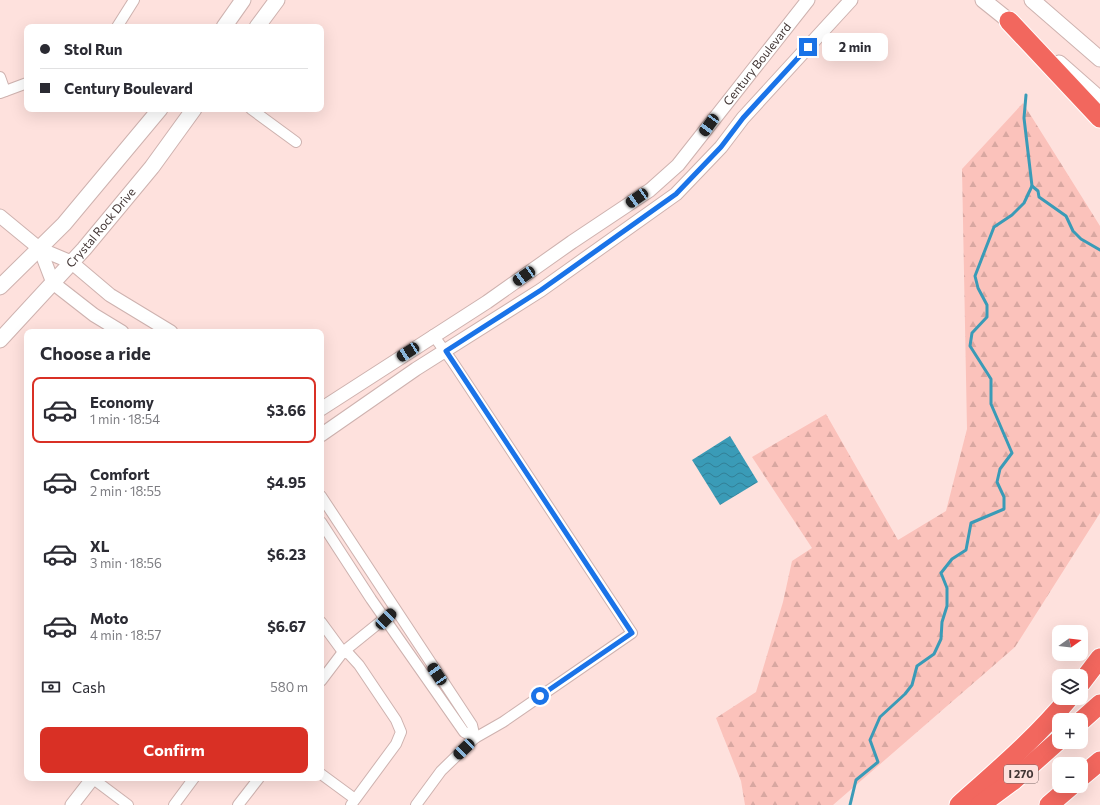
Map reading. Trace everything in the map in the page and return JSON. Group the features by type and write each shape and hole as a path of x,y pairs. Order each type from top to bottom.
{"highway":[{"path":"1009,20 1100,118"},
{"path":"1088,674 1100,658"},
{"path":"1088,715 1100,704"},
{"path":"959,805 1016,752 1063,705"},
{"name":"I 270","path":"980,805 1014,780 1052,746"},
{"path":"1088,771 1100,761"},
{"path":"1050,805 1063,793"}],"main road":[{"path":"226,24 243,0"},
{"path":"259,24 277,0"},
{"path":"982,0 1009,20 1100,99"},
{"path":"1032,0 1100,59"},
{"path":"0,287 40,249 96,188 158,112"},
{"name":"Crystal Rock Drive","path":"0,340 84,248 152,167 192,112"}],"street":[{"path":"119,24 134,0"},
{"name":"Century Boulevard","path":"326,402 487,302 572,242 650,190 678,165 808,0"},
{"name":"Century Boulevard","path":"324,433 370,400 541,290 676,194 721,147 743,118 851,0"},
{"path":"0,77 2,92 24,84"},
{"path":"255,112 296,142"},
{"path":"0,216 40,249 71,262 110,295 166,329"},
{"path":"40,249 53,283 94,315 117,329"},
{"path":"416,805 441,771 475,738 503,722 632,633 446,351 433,336"},
{"path":"324,501 394,610 472,725 475,738"},
{"path":"324,526 464,732 475,738"},
{"path":"324,677 343,652 386,619 394,610"},
{"path":"324,626 343,652 349,654 359,665 396,720 401,732 396,744 353,802 324,777"},
{"path":"72,805 90,781"},
{"path":"96,781 128,805"},
{"path":"174,805 192,781"},
{"path":"238,805 257,781"}],"green space":[{"path":"1023,103 1100,226 1100,513 1015,647 833,805 745,805 741,781 716,718 756,692 783,602 792,561 812,548 752,457 826,414 898,540 946,511 967,429 962,169"}],"water":[{"path":"730,436 758,482 720,505 692,460"}],"waterway":[{"path":"850,805 856,780 878,762 870,740 880,717 905,694 912,685 917,666 934,654 941,639 942,622 947,606 947,588 941,573 952,559 966,550 971,523 1004,509 1004,497 997,482 1000,469 1012,453 991,404 991,379 970,346 972,333 987,317 987,305 978,288 975,276 994,227 1012,215 1024,203 1032,186 1024,118 1026,95"},
{"path":"1032,186 1038,191 1039,197 1066,216 1073,231 1081,239 1100,250"}],"route":[{"path":"540,696 632,633 446,351 541,290 676,194 721,147 743,118 808,47"}]}
